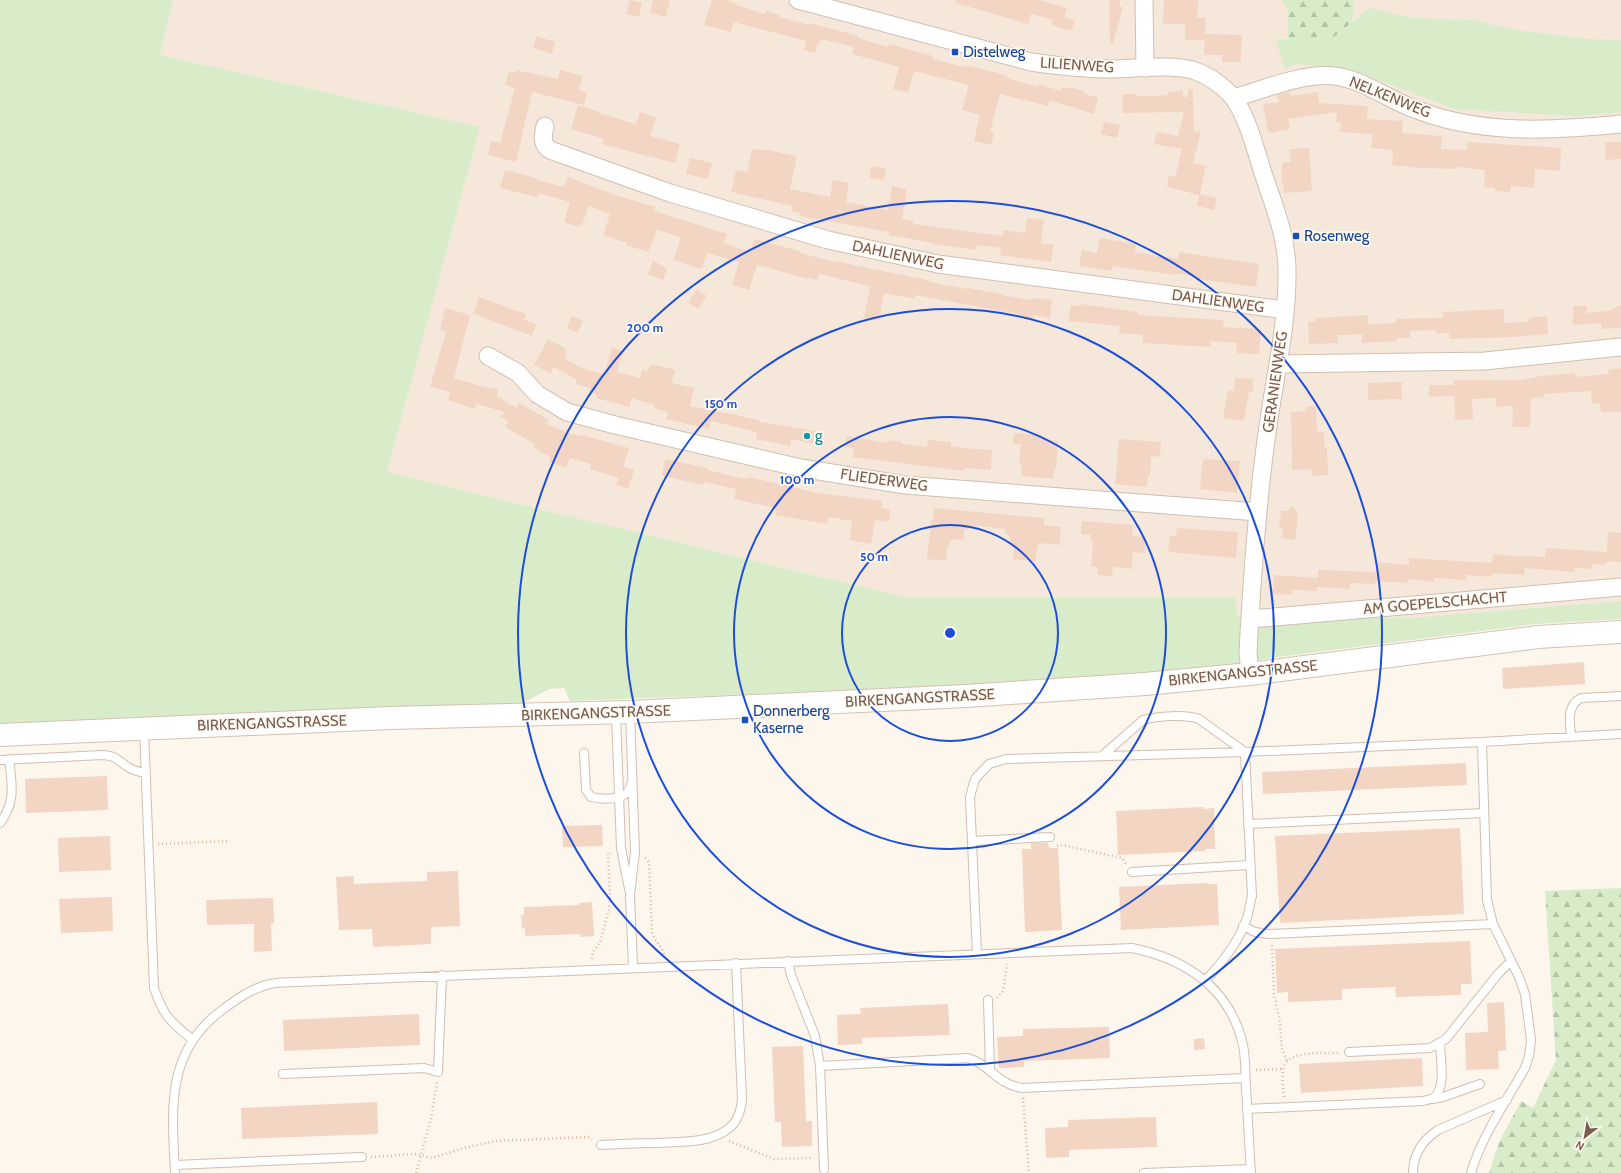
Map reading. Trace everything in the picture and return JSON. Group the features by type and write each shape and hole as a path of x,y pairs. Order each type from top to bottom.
{"street":[{"name":"LILIENWEG","path":"798,0 1031,62 1065,67 1112,69 1183,68 1199,72 1218,84 1234,98"},
{"path":"1144,0 1145,68"},
{"name":"NELKENWEG","path":"1234,98 1303,78 1318,75 1334,76 1353,80 1412,108 1469,125 1575,129 1621,124"},
{"name":"GERANIENWEG","path":"1234,98 1247,123 1285,239 1288,274 1285,310 1268,426 1258,512 1248,652 1250,674"},
{"name":"DAHLIENWEG","path":"545,126 542,138 543,144 550,150 670,193 828,240 938,264 1285,310"},
{"path":"1278,364 1485,361 1621,347"},
{"name":"FLIEDERWEG","path":"488,356 518,373 537,394 567,412 615,425 801,468 905,484 1258,512"},
{"name":"AM GOEPELSCHACHT","path":"1250,618 1621,587"},
{"name":"BIRKENGANGSTRASSE","path":"0,734 398,718 623,713 966,696 1146,684 1250,674 1538,637 1621,632"}],"lane":[{"path":"1571,737 1570,714 1571,707 1576,700 1582,698 1621,696"},
{"path":"623,713 632,782 635,852 630,895 633,967"},
{"path":"623,713 618,797 621,852 630,895"},
{"path":"1102,756 1143,720 1151,718 1192,716 1200,719 1245,752"},
{"path":"144,728 154,988 166,1017 192,1039"},
{"path":"977,954 970,797 975,778 989,764 1006,759 1245,752 1482,742 1621,734"},
{"path":"1471,1173 1485,1138 1525,1068 1529,1056 1531,1040 1524,994 1519,977 1493,924 1487,900 1482,742"},
{"path":"1205,981 1224,959 1236,941 1247,918 1252,896 1245,752"},
{"path":"584,753 586,790 587,794 591,797 618,797 625,795 628,792 632,782"},
{"path":"0,760 102,754 112,756 120,760 127,767 146,773"},
{"path":"0,823 8,810 12,796 9,759"},
{"path":"1248,824 1484,814"},
{"path":"972,841 1050,837"},
{"path":"1132,872 1250,865"},
{"path":"1243,926 1255,932 1271,934 1493,924"},
{"path":"362,1157 175,1169 173,1119 175,1089 180,1064 192,1039 215,1015 241,996 270,984 633,967 1132,948 1172,960 1189,969 1205,981 1222,1000 1231,1015 1243,1045 1251,1171 1144,1173"},
{"path":"788,961 790,974 815,1036 820,1066 824,1169"},
{"path":"1349,1052 1430,1048 1446,1040 1498,974 1511,961"},
{"path":"601,1145 698,1141 716,1136 729,1128 737,1118 741,1109 742,1099 736,963"},
{"path":"283,1074 424,1068 438,1072 442,975"},
{"path":"988,1003 990,1071"},
{"path":"1433,1098 1439,1092 1442,1083 1440,1043"},
{"path":"820,1066 959,1057 974,1059 985,1065 1004,1083 1022,1088 1245,1074"},
{"path":"1247,1110 1423,1101 1433,1098 1443,1098 1480,1084"},
{"path":"1413,1173 1416,1156 1421,1145 1428,1136 1438,1130 1507,1100"}],"path":[{"path":"1050,837 1050,846 1062,845 1122,858 1132,872"},
{"path":"149,844 229,841"},
{"path":"1271,934 1274,993 1280,1022 1282,1049 1287,1061"},
{"path":"988,1003 1003,992 1008,953"},
{"path":"1284,1108 1283,1068 1292,1056 1349,1052"},
{"path":"1245,1074 1283,1068"},
{"path":"416,1173 432,1114 438,1072"},
{"path":"1022,1088 1029,1173"},
{"path":"716,1136 774,1160 824,1157"},
{"path":"362,1157 421,1155 426,1158 432,1158 464,1148 508,1140 589,1137 601,1145"}],"shaded area":[{"path":"173,0 1621,0 1621,601 1408,618 1238,616 1235,598 908,598 387,472 480,127 160,55"}],"green space":[{"path":"0,0 173,0 160,55 480,127 387,472 908,598 1235,598 1238,616 1408,618 1621,601 1621,619 1536,624 1279,657 1206,668 1023,684 570,701 564,688 549,689 523,703 0,725"},
{"path":"1281,0 1354,0 1352,22 1329,41 1288,40 1288,9"},
{"path":"1370,8 1411,18 1473,20 1509,29 1587,39 1621,40 1621,112 1577,116 1454,109 1353,70 1297,64 1285,68 1275,39 1329,41"},
{"path":"1621,888 1621,1173 1489,1173 1499,1142 1521,1101 1533,1108 1556,1060 1545,891"}],"building":[{"path":"630,0 642,3 639,17 626,14"},
{"path":"653,0 670,0 666,17 650,13"},
{"path":"712,0 727,0 736,3 736,5 765,14 766,11 780,15 779,17 810,25 810,23 858,36 858,38 888,47 889,44 933,56 933,59 964,67 965,65 994,72 1008,76 1007,78 1038,87 1039,84 1061,91 1062,87 1070,89 1070,87 1098,98 1094,114 1049,100 1048,106 1000,94 990,132 994,133 991,145 974,141 980,115 962,110 969,85 914,71 908,93 893,89 899,67 852,54 854,47 821,39 819,45 817,45 815,53 804,50 806,41 734,22 731,32 704,25"},
{"path":"956,0 1040,0 1067,8 1064,17 1075,20 1071,31 1052,25 1053,20 1031,14 1028,24 956,3"},
{"path":"1109,0 1120,0 1120,7 1123,7 1113,44 1110,43"},
{"path":"1164,0 1198,0 1197,18 1206,18 1205,34 1242,35 1241,62 1222,62 1222,55 1204,55 1205,40 1185,40 1185,24 1163,24"},
{"path":"536,36 555,42 552,54 533,48"},
{"path":"516,70 558,79 560,70 583,76 579,90 587,93 584,105 532,92 516,162 488,155 491,141 500,143 515,88 505,85 509,71 515,73"},
{"path":"1189,89 1193,90 1194,131 1201,132 1193,163 1206,166 1200,194 1217,198 1214,210 1197,206 1199,195 1167,187 1169,176 1175,177 1182,149 1154,144 1157,132 1178,136 1184,112 1123,113 1122,94 1153,96 1168,95 1168,92 1183,91 1183,97 1187,97"},
{"path":"1290,92 1290,96 1318,92 1319,103 1368,106 1367,119 1403,121 1402,133 1442,136 1441,149 1467,150 1468,142 1561,148 1560,171 1535,169 1534,188 1511,186 1510,192 1495,191 1495,188 1484,187 1485,170 1455,167 1455,169 1427,169 1392,165 1393,150 1371,148 1373,134 1340,132 1341,122 1336,122 1337,112 1288,119 1290,129 1268,133 1263,104 1279,102 1277,95"},
{"path":"578,105 599,112 598,113 636,124 640,112 656,117 650,136 680,144 675,163 602,144 604,139 571,129"},
{"path":"1104,122 1120,125 1117,138 1101,134"},
{"path":"1605,142 1621,142 1621,159 1606,160"},
{"path":"1309,148 1312,191 1284,193 1282,184 1282,163 1291,162 1289,149"},
{"path":"752,149 762,149 797,156 790,189 830,197 833,180 849,183 846,202 888,210 892,186 907,189 902,219 913,221 913,224 1003,236 1003,230 1025,233 1027,218 1044,220 1041,243 1054,245 1051,262 1000,255 1001,248 976,245 976,250 933,244 889,235 889,232 799,216 800,213 791,211 792,206 731,192 736,170 747,172"},
{"path":"690,158 712,163 708,179 686,174"},
{"path":"871,166 886,168 884,180 869,178"},
{"path":"505,170 564,187 568,177 618,196 656,207 654,211 727,234 724,243 751,252 754,239 800,251 800,253 823,259 928,280 935,283 1029,300 1036,298 1052,300 1050,318 1034,315 1033,319 1018,317 1018,314 915,295 915,299 884,293 879,321 864,318 870,286 819,274 817,280 808,279 757,265 749,290 732,285 739,262 707,253 702,269 673,260 681,237 657,230 648,252 626,245 627,243 603,235 610,214 589,206 582,225 579,224 578,227 564,222 570,202 539,193 538,197 500,188"},
{"path":"1100,238 1136,244 1135,252 1178,259 1179,252 1259,264 1256,287 1197,279 1197,277 1175,273 1175,275 1113,266 1112,271 1079,266 1082,250 1097,253"},
{"path":"653,260 667,269 663,280 648,275"},
{"path":"697,289 707,296 698,309 688,302"},
{"path":"479,297 526,314 524,320 536,324 532,336 473,314"},
{"path":"1081,304 1138,312 1138,315 1224,320 1223,327 1261,329 1259,354 1236,353 1237,343 1211,341 1211,347 1142,343 1143,335 1119,333 1120,326 1068,321 1071,305 1081,306"},
{"path":"1621,305 1621,328 1602,329 1601,323 1573,325 1573,306 1587,306 1587,313 1608,311"},
{"path":"445,308 470,315 454,378 480,386 498,389 497,396 516,408 519,403 549,420 547,424 574,435 582,435 629,448 623,466 634,470 628,489 616,485 619,478 590,469 591,464 570,458 566,468 549,462 550,457 533,447 535,444 505,427 508,421 500,417 505,412 476,404 474,409 448,400 451,392 430,387 446,332 440,330"},
{"path":"1504,309 1504,323 1529,322 1529,318 1547,316 1548,334 1513,337 1449,339 1449,333 1437,333 1436,330 1410,331 1410,338 1397,338 1397,341 1362,343 1362,334 1338,335 1338,343 1309,344 1308,322 1315,322 1315,318 1368,315 1368,324 1396,323 1396,319 1443,318 1443,312"},
{"path":"572,316 583,321 577,333 567,328"},
{"path":"548,339 566,349 565,352 567,354 565,359 580,367 604,375 612,348 623,351 617,372 640,378 642,370 648,371 650,364 676,370 671,383 694,388 690,406 760,420 760,422 816,431 813,444 791,439 790,446 756,439 757,432 711,421 709,429 666,419 668,412 654,408 654,405 632,398 629,407 596,398 597,394 589,392 590,388 576,384 577,380 554,367 550,373 534,365"},
{"path":"1621,368 1621,412 1601,412 1600,403 1592,404 1591,391 1543,394 1544,397 1531,398 1530,427 1512,427 1513,406 1496,407 1496,398 1472,399 1473,419 1455,420 1454,396 1429,397 1429,385 1454,385 1453,380 1521,380 1541,376 1575,373 1575,377 1609,374 1608,370"},
{"path":"1235,378 1253,379 1253,392 1249,392 1244,421 1223,418 1228,391 1234,391"},
{"path":"1402,382 1402,399 1368,400 1368,383"},
{"path":"1308,406 1316,406 1317,432 1324,432 1325,448 1327,448 1328,475 1312,476 1311,469 1292,470 1291,412 1304,411"},
{"path":"1014,433 1041,435 1040,439 1058,441 1056,469 1054,469 1053,479 1021,476 1022,465 1019,465 1021,444 1013,444"},
{"path":"847,436 887,443 888,440 902,442 902,444 927,447 928,440 951,442 951,446 992,450 991,470 965,468 964,471 852,457 854,448 845,447"},
{"path":"1119,439 1161,442 1160,457 1151,456 1150,476 1148,476 1147,487 1115,484"},
{"path":"665,459 707,468 707,470 741,478 749,479 749,477 818,493 882,501 881,508 891,510 889,522 875,520 871,544 849,540 852,521 828,517 827,524 775,515 776,508 734,499 736,489 704,482 703,485 662,476"},
{"path":"1203,459 1240,461 1237,493 1200,489"},
{"path":"1293,506 1298,515 1295,540 1281,538 1283,528 1279,527 1281,511 1287,511"},
{"path":"934,508 1044,518 1044,525 1061,527 1060,545 1039,543 1038,547 1037,546 1036,561 1013,559 1014,544 1010,544 1010,535 1005,534 1005,529 970,525 969,529 964,529 964,540 952,539 947,547 946,561 927,559 931,520 933,520"},
{"path":"1082,521 1133,525 1132,536 1146,537 1145,553 1133,552 1132,569 1113,567 1112,576 1098,575 1098,567 1091,566 1093,541 1090,541 1091,535 1081,534"},
{"path":"1177,528 1238,532 1236,558 1168,552 1170,536 1176,536"},
{"path":"1608,532 1621,533 1621,562 1606,561 1606,565 1593,564 1592,569 1575,568 1574,572 1525,568 1524,575 1492,573 1491,577 1466,575 1466,580 1434,578 1434,582 1408,579 1407,583 1375,581 1375,584 1350,583 1349,589 1317,587 1317,591 1292,590 1292,595 1273,594 1274,575 1318,578 1318,570 1376,572 1376,562 1409,565 1409,558 1492,563 1493,554 1545,557 1546,548 1607,552"},
{"path":"1584,662 1585,684 1503,689 1502,668"},
{"path":"1466,763 1467,785 1263,794 1262,772"},
{"path":"107,776 108,810 26,813 25,779"},
{"path":"1203,807 1203,809 1214,808 1215,849 1205,849 1205,851 1118,855 1116,811"},
{"path":"602,825 603,846 563,847 562,826"},
{"path":"1460,828 1464,914 1280,923 1275,836"},
{"path":"110,836 111,870 59,872 58,838"},
{"path":"1031,843 1048,843 1049,848 1058,848 1062,930 1025,932 1022,849 1031,849"},
{"path":"458,871 460,926 431,927 431,944 373,947 372,929 339,930 336,877 354,876 354,884 427,881 427,872"},
{"path":"1207,883 1217,884 1219,925 1121,930 1119,887"},
{"path":"112,897 113,931 61,933 59,899"},
{"path":"273,898 274,923 271,923 272,951 254,952 254,924 207,925 206,900"},
{"path":"592,902 594,936 580,937 580,934 525,936 525,928 522,929 521,915 524,915 524,907 579,905 579,903"},
{"path":"1470,941 1472,984 1461,984 1461,995 1396,997 1395,987 1342,989 1342,1000 1288,1002 1288,992 1277,993 1275,949"},
{"path":"1504,1002 1506,1050 1498,1051 1499,1069 1466,1070 1465,1033 1488,1032 1487,1003"},
{"path":"948,1004 950,1035 862,1038 862,1044 838,1045 837,1015 861,1014 860,1008"},
{"path":"419,1014 420,1045 284,1051 283,1020"},
{"path":"1109,1027 1110,1058 1024,1061 1024,1067 999,1068 997,1037 1023,1036 1023,1029"},
{"path":"1204,1038 1205,1049 1194,1050 1194,1039"},
{"path":"803,1046 806,1121 812,1121 812,1146 782,1147 781,1122 775,1122 772,1047"},
{"path":"1422,1058 1423,1086 1301,1093 1299,1064"},
{"path":"377,1102 378,1134 242,1139 241,1108"},
{"path":"1156,1117 1157,1147 1069,1150 1069,1157 1046,1158 1045,1128 1068,1127 1068,1120"}],"place":[{"name":"Distelweg","path":"955,52"},
{"name":"Rosenweg","path":"1296,236"},
{"name":"g","path":"807,436"},
{"name":"Donnerberg Kaserne","path":"745,720"}]}
